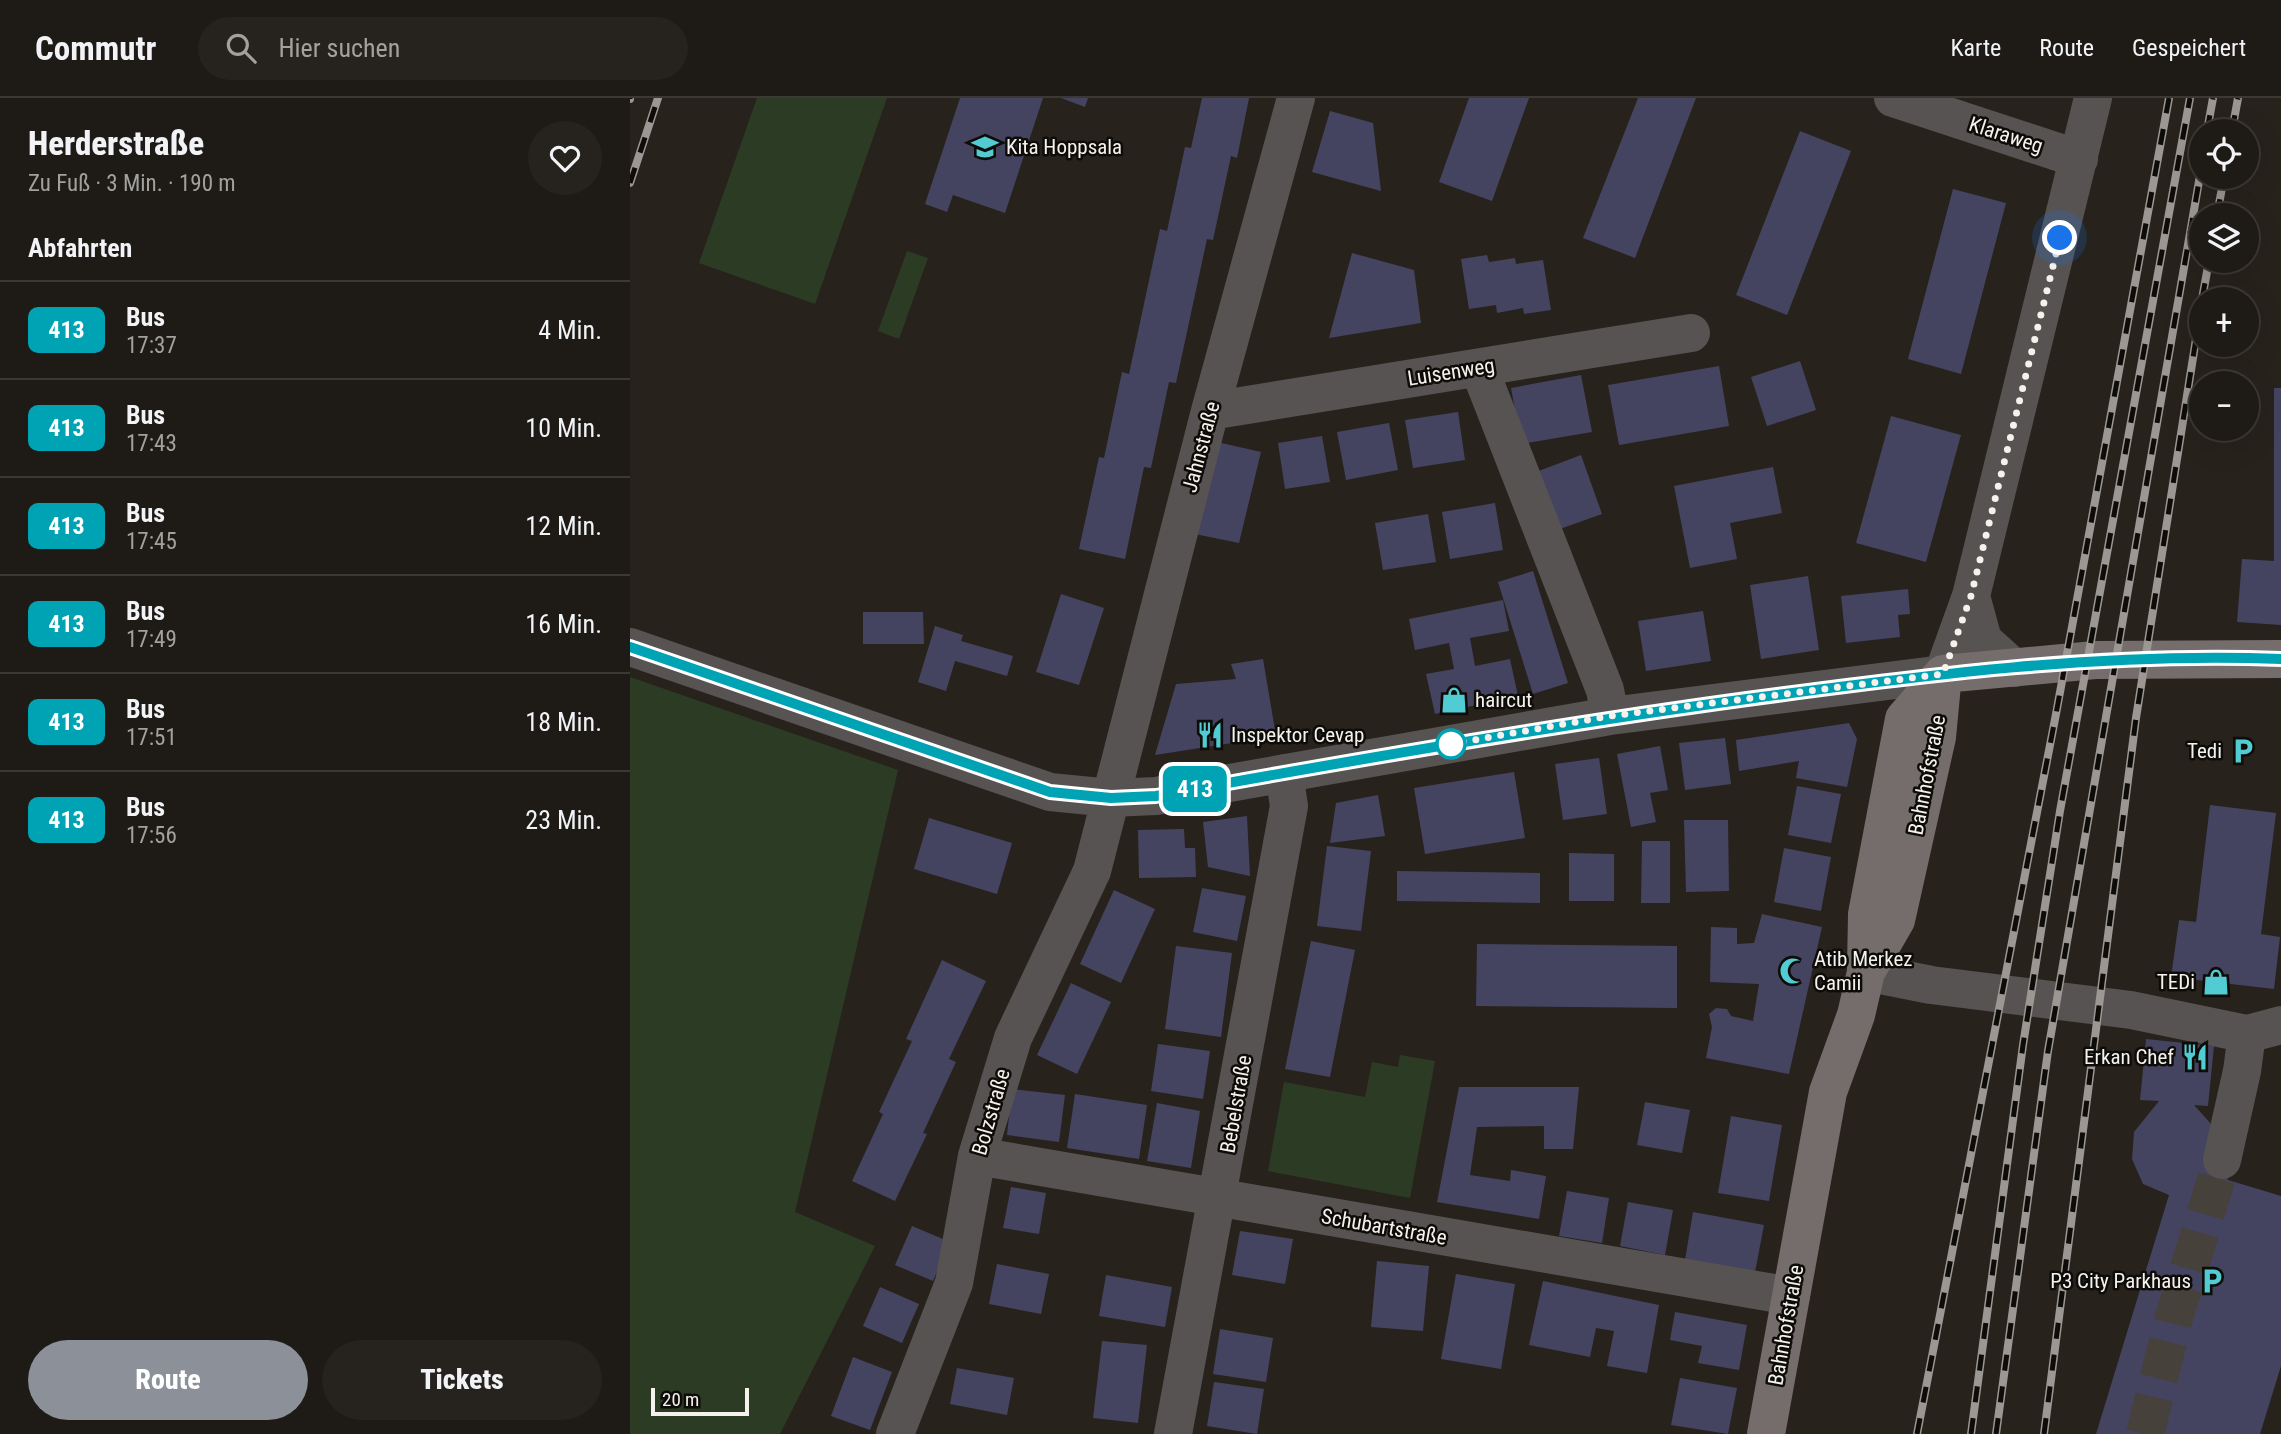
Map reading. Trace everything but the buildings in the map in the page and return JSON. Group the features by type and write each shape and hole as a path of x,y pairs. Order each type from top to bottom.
{"main road":[{"path":"1943,674 2095,660 2281,659"},
{"name":"Bahnhofstraße","path":"1766,1434 1828,1092 1856,1015 1866,972 1864,954 1867,914 1904,719 1943,674"}],"street":[{"name":"Jahnstraße","path":"1111,798 1210,411 1296,98"},
{"name":"Klaraweg","path":"1893,98 2079,159"},
{"path":"630,647 1050,792 1111,798 1156,796 1610,716 1943,674 1971,596 2093,98"},
{"name":"Luisenweg","path":"1210,411 1690,333"},
{"path":"1479,368 1605,690 1610,716"},
{"path":"1971,596 1983,640 2014,668"},
{"name":"Bebelstraße","path":"1173,1434 1289,806 1284,773"},
{"name":"Bolzstraße","path":"895,1434 954,1283 977,1156 1013,1038 1092,871 1111,798"},
{"path":"1866,972 1931,985 2264,1030 2242,1071 2222,1160"},
{"name":"Schubartstraße","path":"977,1156 1791,1296"}],"green space":[{"path":"757,98 887,98 815,304 699,263"},
{"path":"907,251 928,258 899,339 878,331"},
{"path":"630,677 898,770 795,1212 875,1246 780,1434 630,1434"},
{"path":"1400,1055 1435,1061 1410,1198 1268,1171 1284,1082 1365,1097 1372,1062 1398,1067"}],"tunnel":[{"path":"2145,1434 2173,1321 2222,1160"}],"railway":[{"path":"630,183 658,98"},
{"path":"1917,1434 2056,714 2169,98"},
{"path":"1971,1434 2023,1045 2060,811 2190,98"},
{"path":"2209,119 2213,98"},
{"path":"2234,119 2238,98"},
{"path":"1996,1434 2048,1051 2198,189"},
{"path":"2219,203 2222,189"},
{"path":"2204,287 2207,273"},
{"path":"2044,1434 2136,718 2193,357"}],"bus line":[{"name":"413","path":"630,647 1050,792 1111,798 1156,796 1600,718 1859,682 2095,660 2226,657 2281,659"}],"place":[{"name":"Kita Hoppsala","path":"985,147"},
{"name":"haircut","path":"1454,700"},
{"name":"Inspektor Cevap","path":"1210,735"},
{"name":"Tedi","path":"2243,751"},
{"name":"Atib Merkez Camii","path":"1793,971"},
{"name":"TEDi","path":"2216,982"},
{"name":"Erkan Chef","path":"2195,1057"},
{"name":"P3 City Parkhaus","path":"2212,1281"}],"route":[{"path":"1451,744 1610,716 1859,682 1943,674 1971,596 2060,238"}]}
